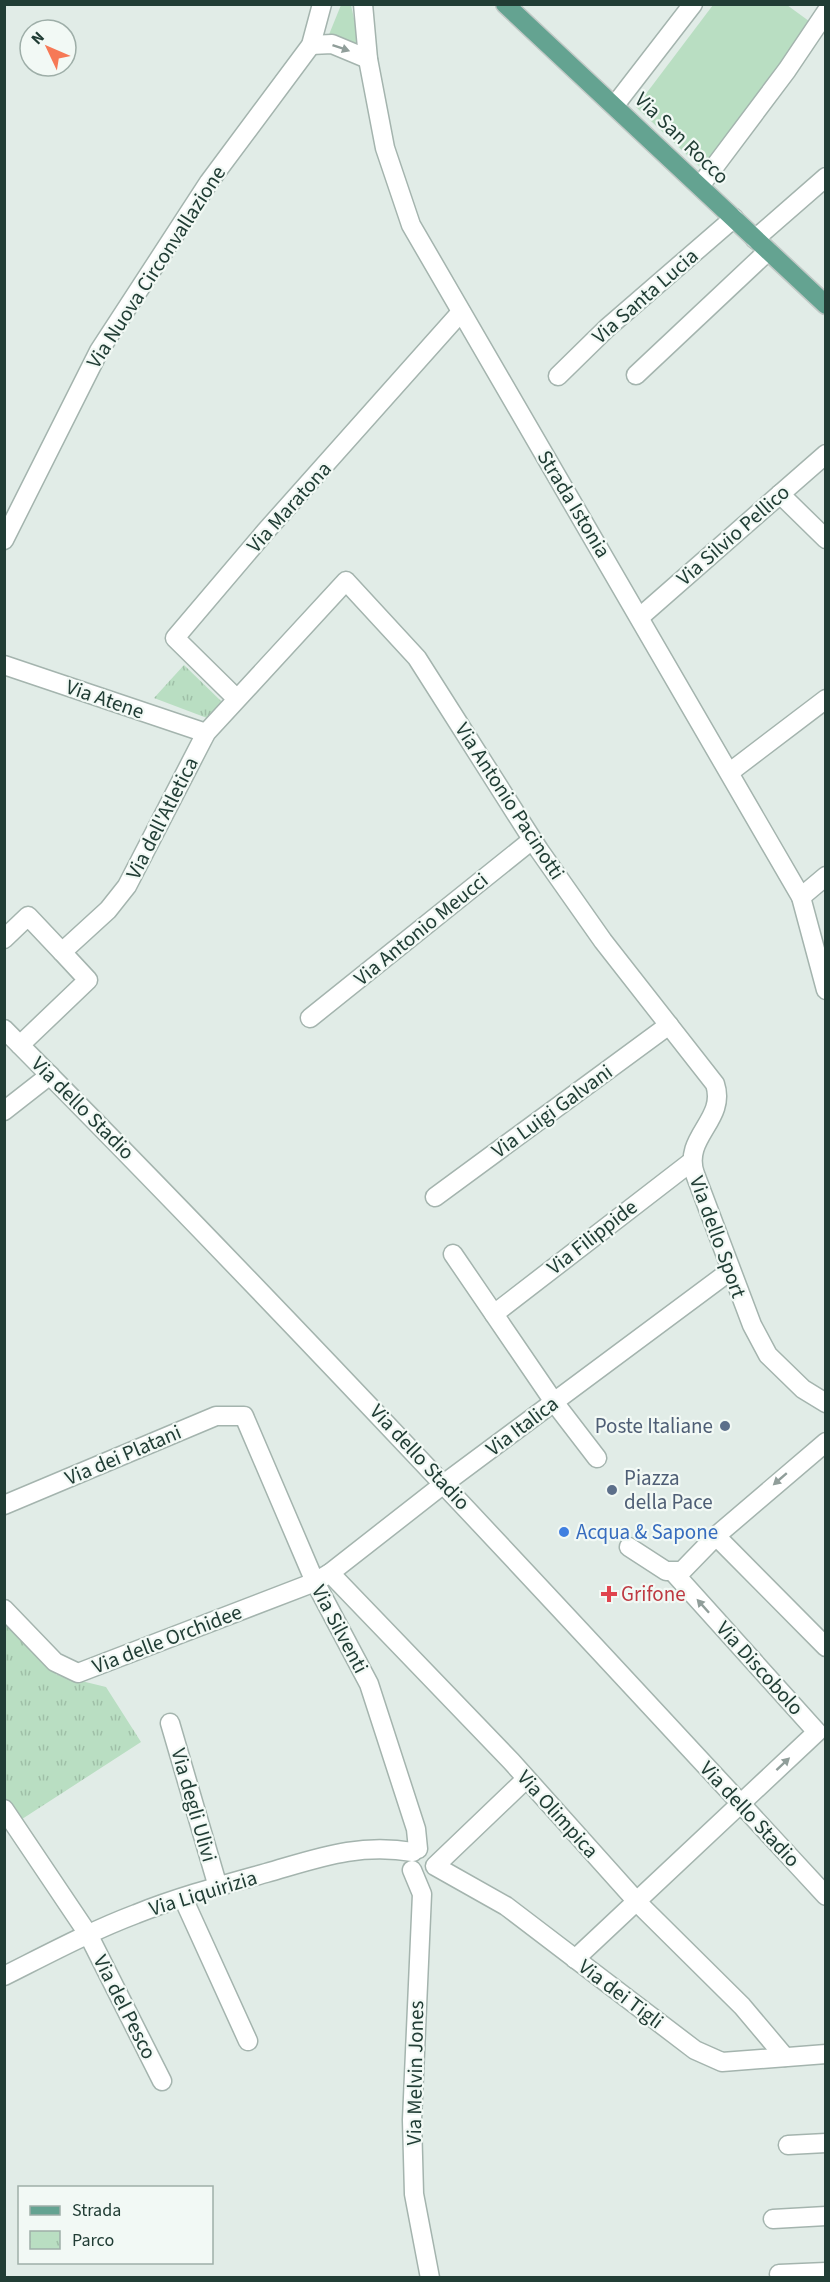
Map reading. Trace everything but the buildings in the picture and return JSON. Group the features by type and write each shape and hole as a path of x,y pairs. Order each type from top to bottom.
{"main road":[{"name":"Via San Rocco","path":"505,4 825,305"}],"street":[{"name":"Via Nuova Circonvallazione","path":"4,540 99,351 209,182 311,45 322,4"},
{"name":"Strada Istonia","path":"363,4 368,59 385,148 411,225 801,897 825,990"},
{"path":"615,105 693,4"},
{"path":"700,186 787,70 825,12"},
{"path":"311,45 332,44 368,59"},
{"path":"636,375 825,177"},
{"name":"Via Santa Lucia","path":"558,376 607,328 734,218"},
{"name":"Via Maratona","path":"236,698 175,638 265,532 461,312"},
{"name":"Via Silvio Pellico","path":"640,617 825,454"},
{"path":"780,494 825,539"},
{"name":"Via dell'Atletica","path":"62,952 108,910 127,886 206,733 346,581"},
{"name":"Via Antonio Pacinotti","path":"346,581 417,658 532,840 603,941 669,1025"},
{"name":"Via Atene","path":"4,665 206,733"},
{"path":"730,772 825,699"},
{"name":"Via Antonio Meucci","path":"310,1018 532,840"},
{"path":"801,897 825,876"},
{"path":"4,939 28,916 88,980 20,1045"},
{"name":"Via dello Sport","path":"669,1025 715,1084 719,1096 715,1111 693,1149 691,1162 752,1325 768,1354 803,1389 825,1403"},
{"name":"Via Luigi Galvani","path":"435,1197 669,1025"},
{"name":"Via dello Stadio","path":"4,1029 445,1483 825,1896"},
{"path":"4,1111 50,1075"},
{"name":"Via Filippide","path":"494,1314 691,1162"},
{"path":"453,1254 554,1402 597,1458"},
{"name":"Via Italica","path":"322,1577 730,1271"},
{"name":"Via dei Platani","path":"4,1504 216,1416 244,1416"},
{"name":"Via Silventi","path":"244,1416 322,1577 369,1684 416,1829 415,1856"},
{"path":"629,1547 666,1570 674,1573 682,1571 716,1536 825,1442"},
{"path":"716,1536 825,1647"},
{"name":"Via Discobolo","path":"575,1959 817,1732 674,1573"},
{"name":"Via delle Orchidee","path":"4,1609 55,1662 78,1673 322,1577"},
{"name":"Via Olimpica","path":"322,1577 526,1779 636,1901 741,2006 785,2057"},
{"name":"Via degli Ulivi","path":"170,1723 218,1887"},
{"path":"433,1869 526,1779"},
{"name":"Via del Pesco","path":"4,1809 88,1934 162,2081"},
{"name":"Via Liquirizia","path":"4,1976 88,1934 137,1913 345,1850 389,1848 415,1856 419,1874 433,1869"},
{"path":"415,1856 434,1854 433,1869 422,1894"},
{"name":"Via Melvin Jones","path":"415,1856 422,1894 412,2120 414,2194 430,2277"},
{"name":"Via dei Tigli","path":"433,1869 506,1906 695,2050 710,2058 722,2062 825,2054"},
{"path":"183,1898 248,2041"},
{"path":"788,2145 825,2143"},
{"path":"773,2219 825,2216"},
{"path":"779,2274 825,2272"}],"green space":[{"path":"341,5 351,5 360,46 328,37"},
{"path":"713,5 787,5 813,24 702,169 636,107"},
{"path":"184,665 222,702 207,718 154,698"},
{"path":"4,1619 57,1675 106,1687 141,1742 19,1821 5,1798"}],"place":[{"name":"Poste Italiane","path":"725,1426"},
{"name":"Piazza della Pace","path":"612,1490"},
{"name":"Acqua & Sapone","path":"564,1532"},
{"name":"Grifone","path":"609,1594"}]}
